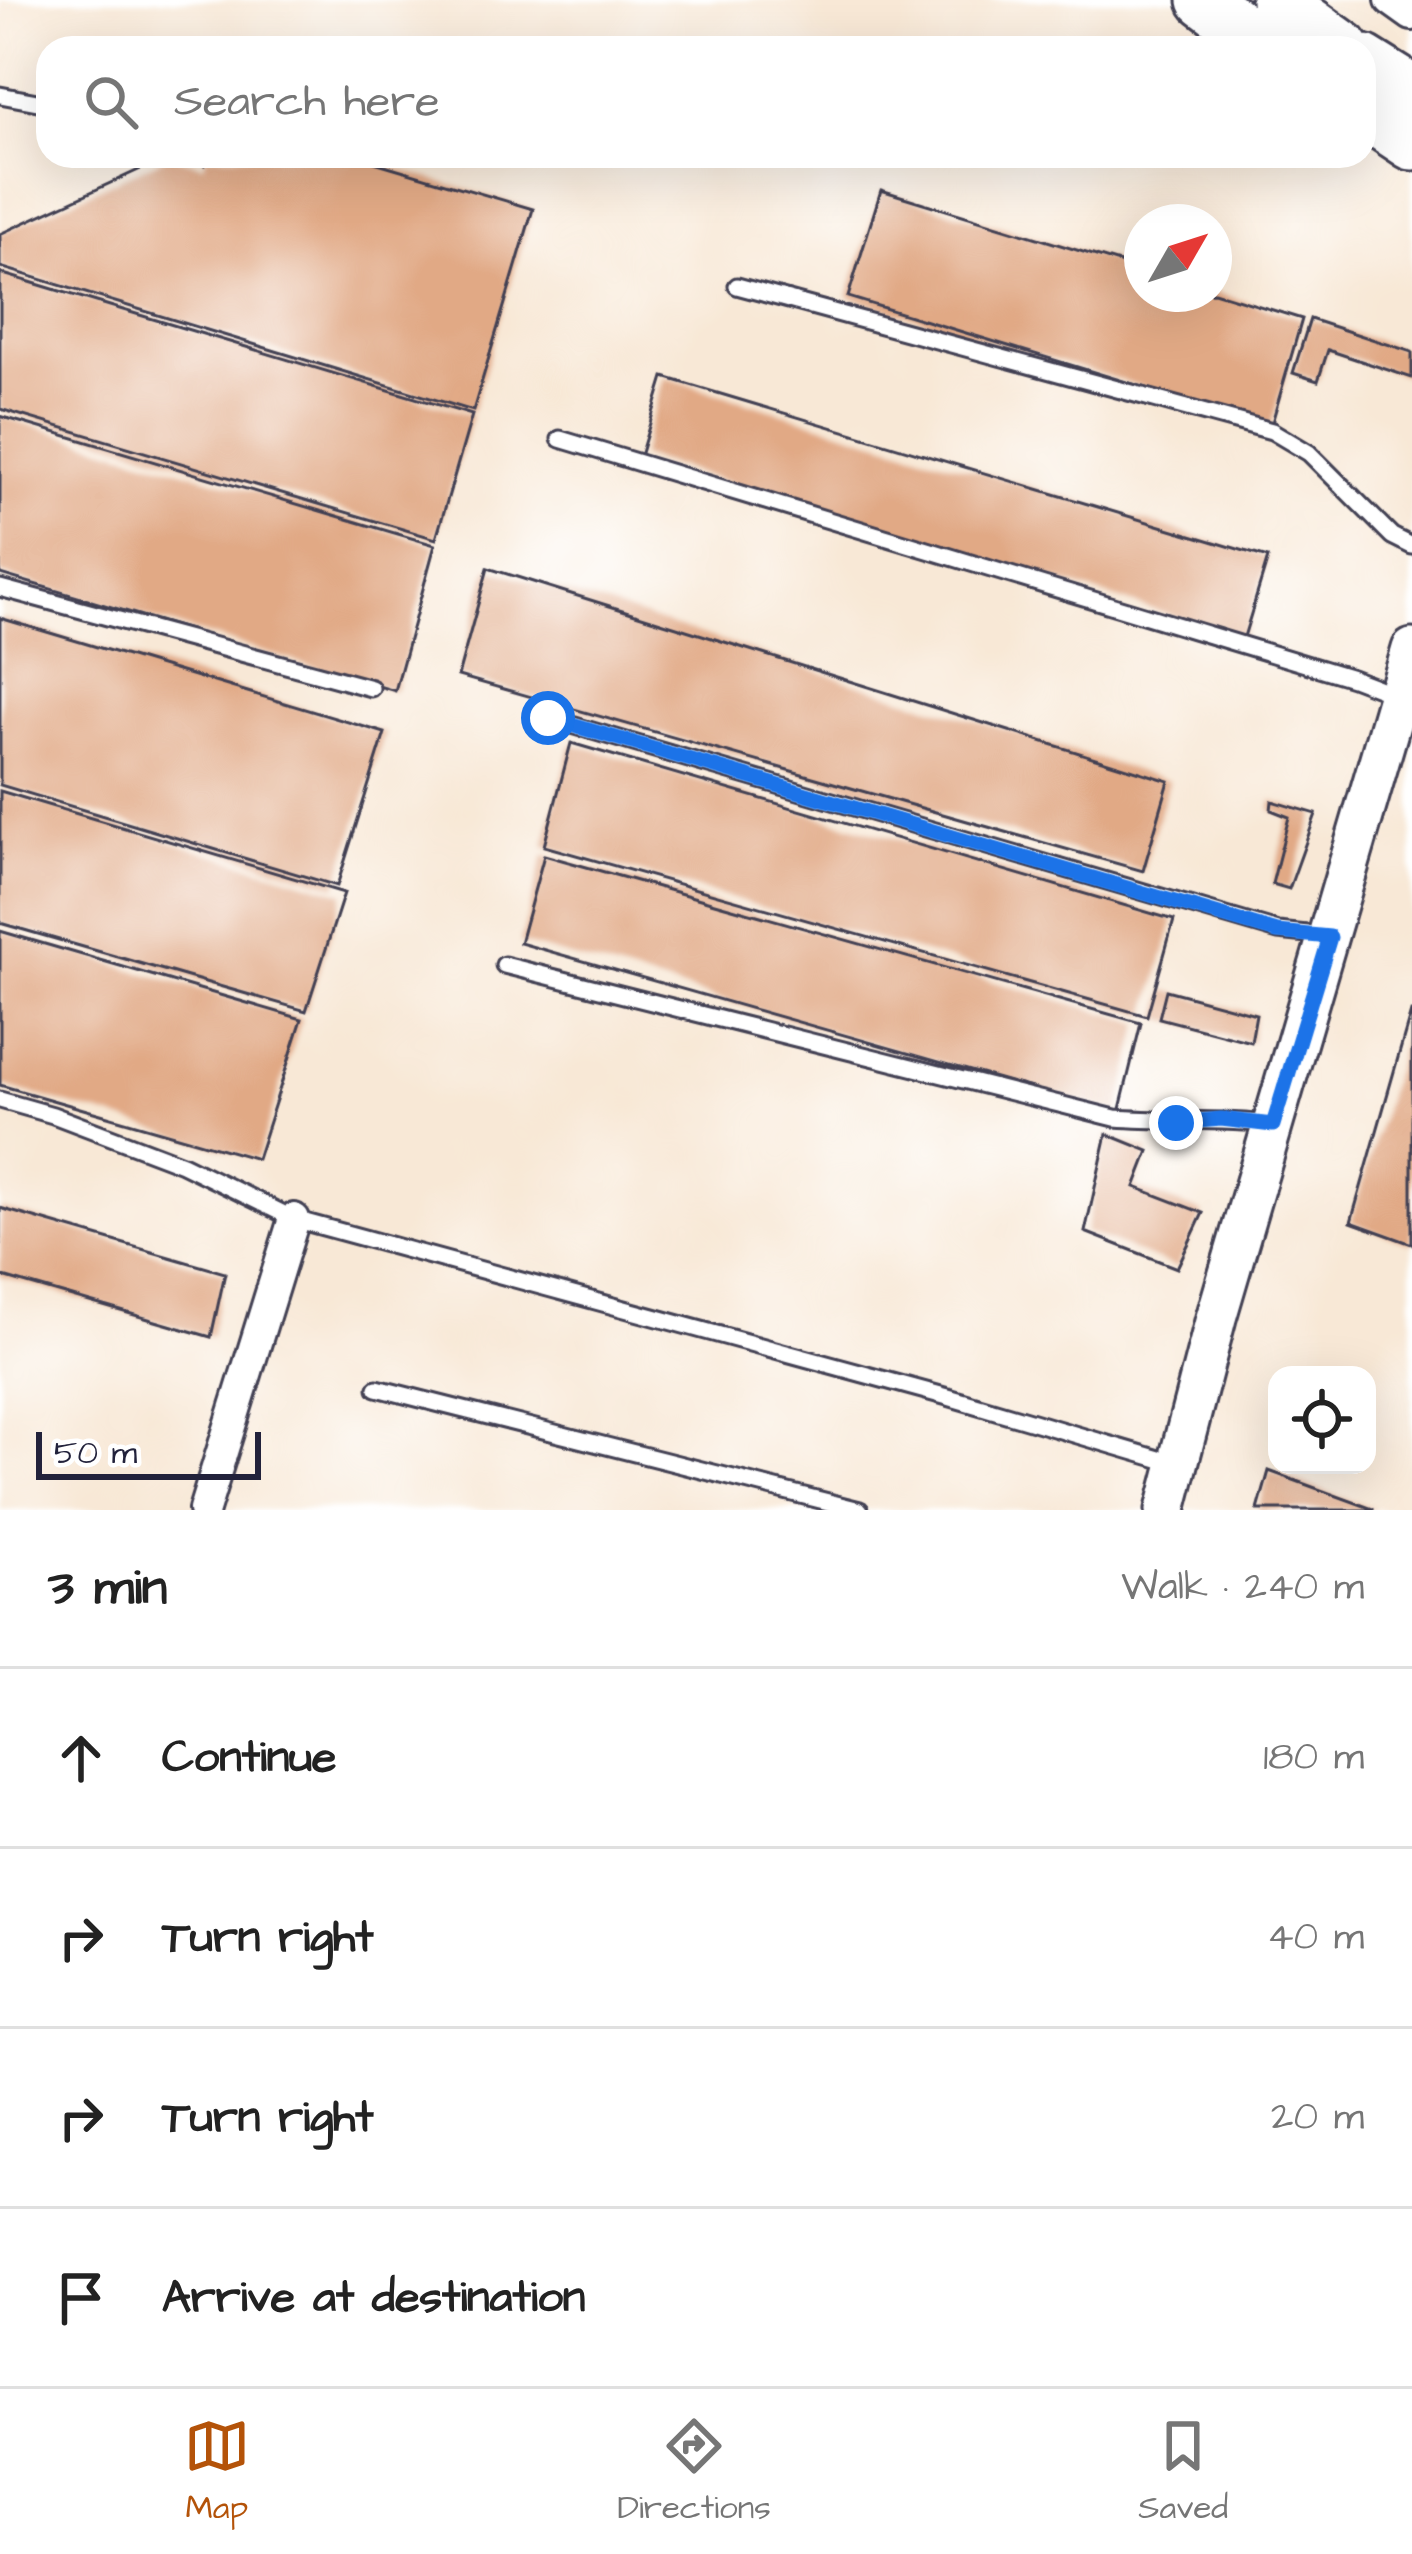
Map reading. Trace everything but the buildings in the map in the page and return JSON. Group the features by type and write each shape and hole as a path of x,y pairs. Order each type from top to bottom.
{"highway":[{"path":"1204,0 1252,36"},
{"path":"1277,0 1327,36"},
{"path":"1376,68 1412,91"},
{"path":"1376,120 1412,145"}],"street":[{"path":"1391,0 1412,15"},
{"path":"1166,1510 1216,1318 1404,700 1412,649"},
{"path":"204,1510 293,1219"}],"lane":[{"path":"0,95 36,102"},
{"path":"737,286 1271,431 1309,453 1392,536 1412,546"},
{"path":"560,439 1352,678 1404,700"},
{"path":"0,587 371,688"},
{"path":"548,718 1277,932 1330,937"},
{"path":"504,964 1096,1114 1176,1123 1221,1119 1273,1125"},
{"path":"0,1100 162,1156 293,1219 1180,1465"},
{"path":"377,1388 860,1510"}],"route":[{"path":"548,718 1277,932 1330,937 1273,1125 1221,1119 1176,1123"}]}
